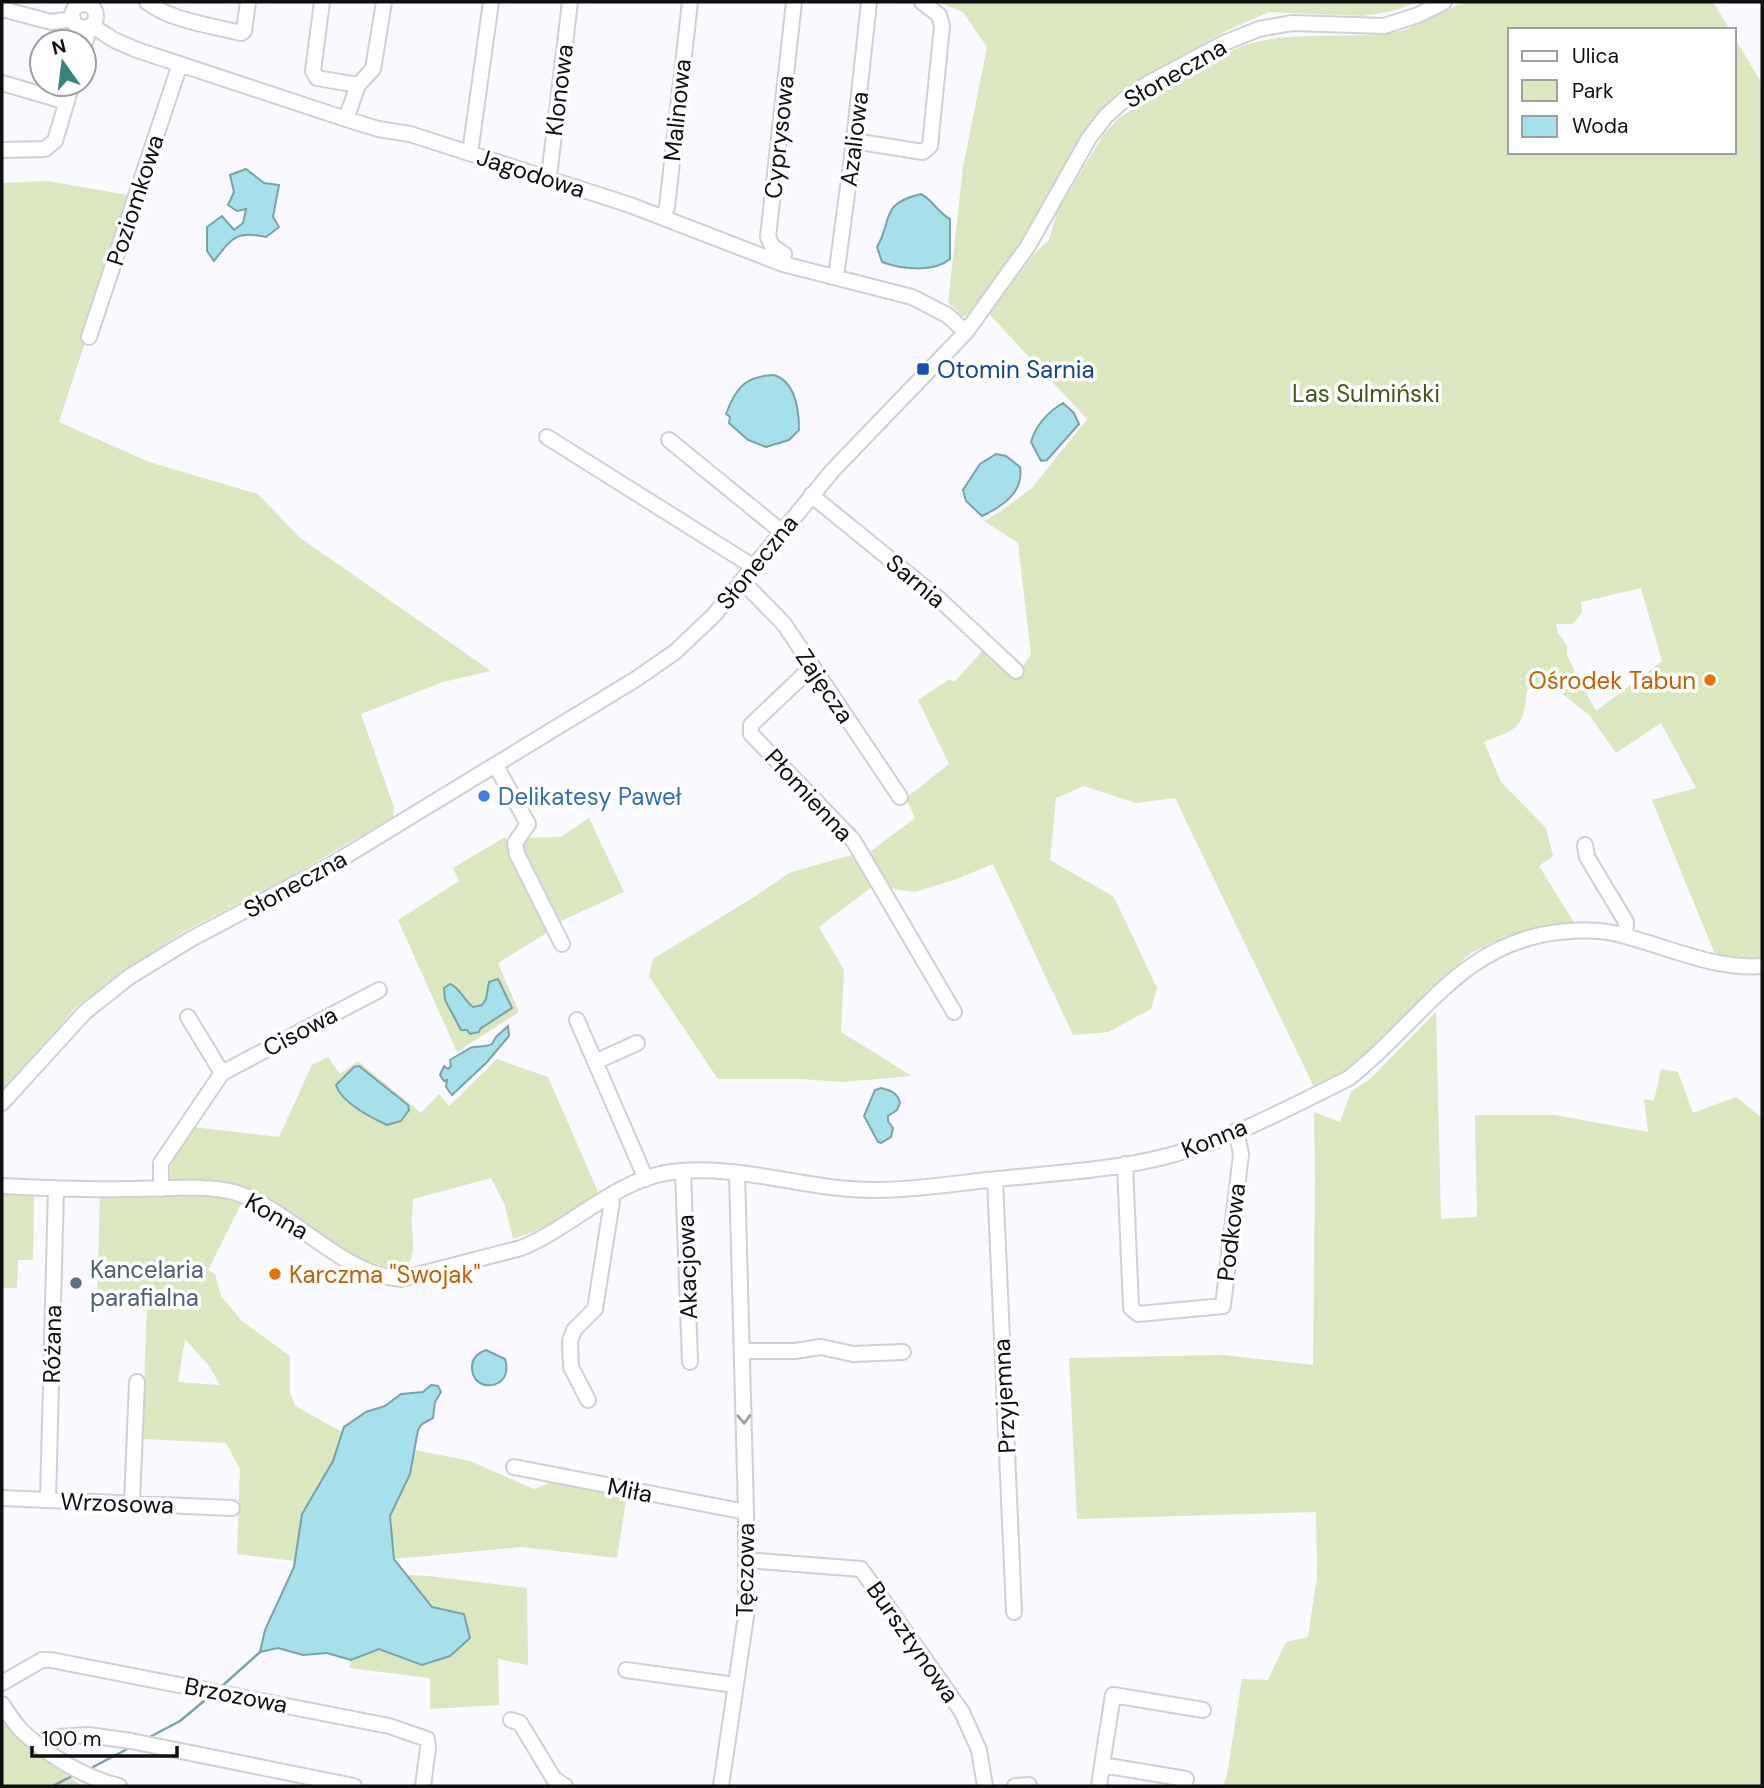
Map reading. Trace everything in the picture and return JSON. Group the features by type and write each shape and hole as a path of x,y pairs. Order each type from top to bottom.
{"street":[{"path":"147,2 156,10 241,33 244,31 248,2"},
{"path":"322,2 313,71 317,78 358,85"},
{"path":"346,119 358,85 373,69 384,2"},
{"path":"470,153 491,2"},
{"name":"Klonowa","path":"547,178 570,2"},
{"name":"Malinowa","path":"663,217 667,208 690,2"},
{"name":"Cyprysowa","path":"783,264 784,254 772,246 768,237 794,2"},
{"name":"Azaliowa","path":"835,277 854,141 869,2"},
{"path":"854,141 923,152 930,146 942,26 939,15 922,2"},
{"name":"Słoneczna","path":"2,1103 85,1012 129,977 191,940 331,865 496,766 675,652 696,634 743,582 832,470 966,332 1028,246 1089,138 1105,116 1126,98 1224,43 1258,29 1292,23 1384,26 1418,15 1444,2"},
{"name":"Jagodowa","path":"11,7 51,22 83,24 114,40 180,64 378,129 410,134 547,178 663,217 783,264 912,297 947,315 966,332"},
{"path":"83,24 84,28"},
{"name":"Poziomkowa","path":"89,337 180,64"},
{"path":"2,83 67,102"},
{"path":"2,150 45,149 51,146 68,98"},
{"path":"547,436 754,567"},
{"path":"669,440 782,532"},
{"name":"Sarnia","path":"811,495 939,599 1016,671"},
{"name":"Zajęcza","path":"743,582 784,624 900,797"},
{"name":"Płomienna","path":"812,667 751,725 751,734 853,840 954,1012"},
{"path":"496,766 528,824 515,843 517,853 562,944"},
{"path":"1584,845 1587,857 1626,922 1625,936"},
{"name":"Konna","path":"2,1186 223,1190 272,1209 351,1262 373,1272 401,1279 505,1253 530,1244 559,1229 608,1196 646,1178 683,1172 737,1174 876,1190 1125,1164 1178,1154 1349,1078 1369,1062 1465,968 1491,952 1523,938 1592,930 1625,936 1724,964 1762,966"},
{"name":"Cisowa","path":"161,1189 161,1163 222,1073 379,990"},
{"path":"188,1017 222,1073"},
{"path":"577,1020 646,1178"},
{"path":"595,1062 637,1043"},
{"name":"Podkowa","path":"1125,1164 1131,1308 1138,1314 1223,1306 1241,1154 1236,1130"},
{"name":"Akacjowa","path":"683,1172 690,1362"},
{"name":"Tęczowa","path":"721,1786 746,1616 746,1512 737,1174"},
{"name":"Przyjemna","path":"995,1179 1014,1612"},
{"name":"Różana","path":"48,1500 56,1189"},
{"path":"589,1400 573,1373 570,1341 574,1330 595,1309 612,1201 608,1196"},
{"path":"742,1351 795,1351 821,1347 853,1354 903,1352"},
{"path":"132,1503 137,1382"},
{"name":"Miła","path":"514,1467 746,1512"},
{"name":"Wrzosowa","path":"2,1498 232,1508"},
{"name":"Bursztynowa","path":"746,1560 861,1569 962,1712 979,1750 985,1786"},
{"name":"Brzozowa","path":"2,1683 33,1663 51,1660 389,1726 427,1739 423,1786"},
{"path":"626,1670 735,1685"},
{"path":"1099,1786 1113,1695 1203,1710"},
{"path":"2,1704 20,1729 44,1749 96,1779 119,1786"},
{"path":"511,1720 520,1723 554,1779 565,1786"},
{"path":"44,1749 58,1737 88,1735 131,1741 354,1786"},
{"path":"1102,1765 1186,1779 1183,1786"}],"green space":[{"path":"937,2 1419,2 1392,11 1363,16 1269,12 1226,31 1146,75 1102,108 1080,139 1002,273 967,315 962,316 948,302 963,167 987,47 963,12"},
{"name":"Las Sulmiński","path":"1464,2 1713,2 1729,28 1508,28 1508,154 1736,154 1736,40 1762,84 1762,960 1716,957 1652,800 1696,788 1661,723 1616,753 1590,716 1559,691 1527,689 1524,712 1518,725 1484,742 1501,782 1546,828 1553,856 1539,866 1575,924 1533,928 1503,937 1471,953 1435,985 1357,1067 1314,1087 1175,798 1136,803 1084,786 1056,798 1050,860 1114,897 1157,988 1151,1009 1108,1032 1073,1035 993,864 915,892 887,888 867,854 915,818 906,798 949,764 918,700 950,679 954,682 986,647 1016,675 1031,655 1018,543 984,521 1032,488 1087,419 989,314 1034,254 1049,240 1057,212 1103,135 1118,119 1161,89 1223,54 1248,44 1276,38 1382,35 1405,30","holes":["1641,588 1662,661 1596,711 1567,655 1567,646 1558,633 1556,624 1573,624 1582,613 1581,602"]},
{"path":"48,181 133,196 59,422 149,462 258,494 299,537 491,671 443,682 361,714 394,807 393,817 297,873 183,932 77,1006 2,1091 2,183"},
{"path":"589,818 624,892 559,922 522,847 525,838 561,837"},
{"path":"505,837 550,931 498,963 519,1012 457,1052 398,920 459,881 453,868"},
{"path":"851,855 873,886 819,927 844,970 841,1032 912,1076 843,1082 718,1079 649,976 653,959 789,873"},
{"path":"1436,1012 1441,1219 1477,1217 1475,1115 1555,1115 1648,1132 1644,1099 1654,1101 1661,1069 1678,1072 1693,1113 1736,1097 1762,1118 1762,1786 1223,1786 1242,1679 1268,1680 1286,1642 1308,1637 1317,1577 1316,1512 1077,1519 1069,1358 1223,1355 1313,1365 1314,1112 1340,1122 1351,1092 1370,1079"},
{"path":"328,1057 340,1074 358,1061 421,1113 439,1094 449,1106 497,1059 548,1077 598,1192 558,1220 513,1239 504,1203 491,1178 413,1199 413,1252 410,1262 402,1272 358,1258 279,1208 170,1183 171,1161 193,1127 279,1137 312,1065"},
{"path":"2,1193 34,1195 33,1260 18,1260 17,1288 2,1288"},
{"path":"100,1194 226,1195 242,1202 208,1270 215,1274 221,1296 242,1321 290,1356 290,1392 295,1406 342,1432 333,1461 302,1514 295,1561 237,1554 240,1469 226,1443 142,1439 147,1307 97,1305","holes":["185,1339 209,1366 220,1385 178,1382"]},
{"path":"415,1450 470,1461 534,1489 554,1481 627,1494 617,1558 521,1547 394,1559 390,1516 410,1474"},
{"path":"407,1575 527,1588 528,1665 498,1659 499,1705 430,1709 430,1678 349,1668 351,1660 379,1649 422,1664 464,1615 432,1607"},
{"path":"2,1716 16,1737 70,1770 65,1774 83,1786 2,1786"}],"water":[{"path":"246,169 264,183 279,185 273,217 279,227 266,237 241,235 230,241 214,261 207,251 207,227 222,216 234,230 243,223 246,209 237,211 228,205 234,192 230,175"},
{"path":"921,194 950,219 950,259 926,268 882,262 877,247 889,214 899,203"},
{"path":"774,375 792,390 797,406 799,430 789,440 766,447 748,440 729,423 730,417 726,414 743,385 756,378"},
{"path":"1063,403 1074,413 1079,424 1047,460 1041,461 1031,442 1033,436 1043,419"},
{"path":"996,454 1006,456 1020,467 1019,484 1004,503 982,516 966,501 963,490 980,464"},
{"path":"498,979 512,1008 479,1032 470,1034 467,1030 461,1030 445,1000 444,988 453,985 473,1007 482,1005 489,982"},
{"path":"508,1026 509,1036 487,1062 452,1095 446,1087 447,1080 444,1081 440,1075 444,1066 448,1069 451,1066 450,1060 470,1048 492,1044"},
{"path":"359,1066 408,1105 409,1110 401,1121 387,1125 358,1109 339,1091 336,1085 354,1067"},
{"path":"881,1088 893,1092 900,1103 897,1110 888,1116 893,1128 891,1137 881,1143 864,1116 875,1090"},
{"path":"486,1350 505,1359 504,1378 492,1385 478,1382 472,1367 476,1356"},
{"path":"431,1385 438,1386 441,1392 435,1402 433,1418 422,1424 418,1430 410,1474 390,1516 394,1559 432,1607 464,1614 470,1638 450,1656 422,1665 379,1649 351,1660 327,1653 303,1655 278,1648 260,1652 265,1630 294,1567 302,1514 333,1461 344,1427 366,1412 385,1406 401,1394 423,1392"}],"waterway":[{"path":"221,1687 260,1652"},
{"path":"146,1739 180,1721 210,1696"},
{"path":"93,1767 131,1747"},
{"path":"53,1786 72,1776"}],"place":[{"name":"Otomin Sarnia","path":"923,369"},
{"name":"Ośrodek Tabun","path":"1710,680"},
{"name":"Delikatesy Paweł","path":"484,796"},
{"name":"Karczma \"Swojak\"","path":"275,1274"},
{"name":"Kancelaria parafialna","path":"76,1283"}]}
